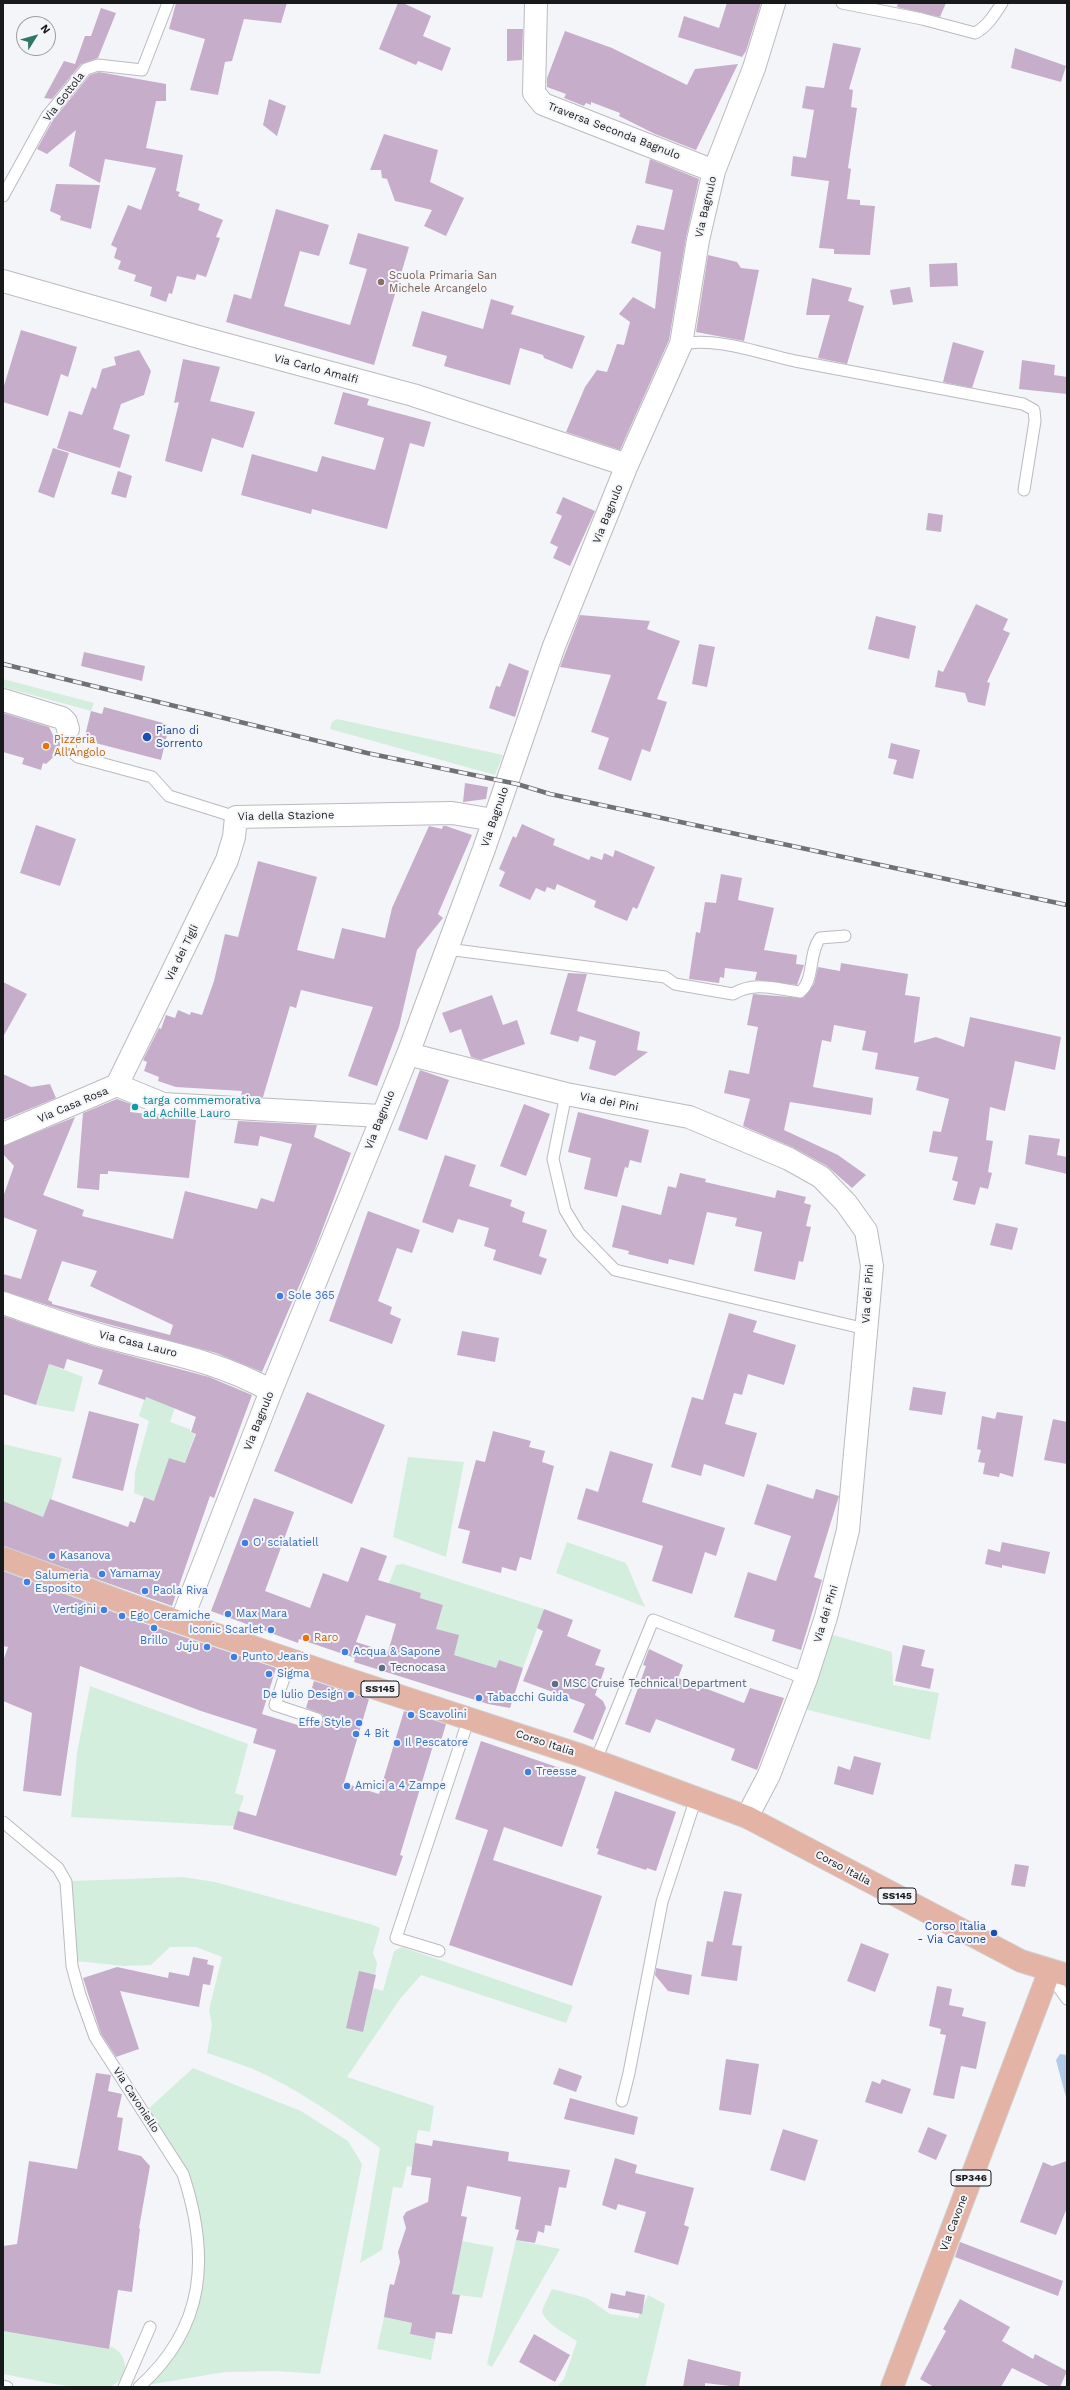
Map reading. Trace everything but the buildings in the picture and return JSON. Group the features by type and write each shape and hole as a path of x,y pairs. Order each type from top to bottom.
{"main road":[{"name":"Corso Italia","path":"3,1558 290,1660 588,1758 747,1817 966,1933 1021,1960 1058,1973"},
{"name":"Via Cavone","path":"892,2387 1058,1973"}],"street":[{"name":"Traversa Seconda Bagnulo","path":"536,3 534,93 543,104 714,171"},
{"name":"Via Bagnulo","path":"181,1622 271,1391 381,1116 408,1054 494,820 554,646 627,465 681,344 698,240 714,171 754,68 774,3"},
{"name":"Via Carlo Amalfi","path":"3,281 187,334 413,395 627,465"},
{"name":"Via della Stazione","path":"3,700 62,718 66,722 68,729"},
{"name":"Via della Stazione","path":"236,817 452,813 494,820"},
{"name":"Via dei Tigli","path":"117,1085 227,860 234,837 236,817"},
{"name":"Via dei Pini","path":"408,1054 566,1094 689,1117 789,1159 821,1177 846,1203 866,1231 872,1266 848,1530 826,1617 806,1679 769,1775 747,1817"},
{"name":"Via Casa Rosa","path":"3,1134 117,1085 163,1104 381,1116"},
{"name":"Via Casa Lauro","path":"3,1303 108,1337 167,1351 215,1365 271,1391"}],"lane":[{"name":"Via Gottola","path":"3,196 47,116 86,69 98,65 142,70 168,3"},
{"path":"842,3 922,19 975,33 981,30 994,16 1002,3"},
{"path":"681,344 696,341 721,344 796,361 1023,404 1034,410 1036,421 1024,490"},
{"name":"Via della Stazione","path":"68,729 70,747 74,755 152,778 168,796 236,817"},
{"path":"447,949 665,977 675,984 733,994 744,987 753,986 800,992 807,986 815,945 820,938 845,936"},
{"path":"566,1094 553,1159 566,1210 579,1233 615,1270 866,1329"},
{"path":"588,1758 653,1620 806,1679"},
{"path":"290,1660 275,1705 317,1719"},
{"path":"439,1950 396,1938 469,1718"},
{"path":"622,2101 630,2073 662,1902 696,1798"},
{"name":"Via Cavoniello","path":"3,1822 53,1863 66,1882 72,1966 80,1995 95,2037 183,2174 191,2196 199,2249 199,2273 195,2299 188,2321 177,2341 162,2363 139,2387"},
{"path":"1058,1973 1059,1988 1067,1999"},
{"path":"122,2387 150,2327"},
{"path":"3,2386 7,2387"}],"green space":[{"path":"3,679 94,703 91,711 3,687"},
{"path":"337,719 503,755 495,775 330,729 332,722"},
{"path":"49,1364 83,1377 74,1412 36,1405"},
{"path":"145,1397 175,1407 170,1422 190,1429 190,1432 195,1434 185,1463 169,1458 162,1479 165,1505 134,1493 135,1472 149,1421 139,1416"},
{"path":"3,1444 62,1458 52,1498 43,1517 3,1501"},
{"path":"408,1457 464,1462 446,1557 393,1537"},
{"path":"567,1542 626,1563 645,1607 556,1573"},
{"path":"403,1564 544,1609 523,1668 499,1660 496,1668 463,1658 429,1653 443,1605 420,1598 421,1593 389,1584 396,1565"},
{"path":"830,1634 892,1652 893,1685 939,1693 930,1740 804,1709"},
{"path":"90,1686 248,1744 235,1793 244,1796 234,1826 71,1817 77,1753"},
{"path":"183,1877 215,1882 380,1928 373,1953 377,1963 373,1988 383,1991 394,1951 402,1947 573,2006 566,2023 421,1975 400,1999 347,2077 434,2106 430,2132 418,2130 412,2167 407,2166 402,2188 393,2187 382,2250 360,2263 380,2148 303,2095 287,2086 253,2069 207,2053 212,2025 209,2010 222,1957 196,1947 170,1947 151,1965 124,1966 76,1961 70,1881"},
{"path":"193,2068 301,2111 348,2141 362,2164 320,2374 276,2371 225,2372 147,2385 199,2300 194,2196 146,2111"},
{"path":"516,2240 560,2249 492,2367 487,2364"},
{"path":"462,2241 494,2247 482,2298 452,2294"},
{"path":"552,2289 587,2298 610,2314 638,2318 648,2295 665,2304 645,2387 557,2387 564,2379 577,2341 551,2324 543,2315 542,2310"},
{"path":"384,2317 412,2323 410,2334 435,2339 431,2360 377,2349"},
{"path":"3,2331 109,2349 110,2346 117,2350 122,2356 125,2369 123,2375 114,2385 93,2388 54,2384 3,2374"}],"water":[{"path":"1060,2054 1067,2055 1067,2101 1056,2060"}],"railway":[{"path":"3,664 367,753 517,784 550,794 1067,905"}],"place":[{"name":"Scuola Primaria San Michele Arcangelo","path":"381,282"},
{"name":"Piano di Sorrento","path":"147,737"},
{"name":"Pizzeria All'Angolo","path":"46,746"},
{"name":"targa commemorativa ad Achille Lauro","path":"135,1107"},
{"name":"Sole 365","path":"280,1296"},
{"name":"O' scialatiell","path":"245,1543"},
{"name":"Kasanova","path":"52,1556"},
{"name":"Yamamay","path":"102,1574"},
{"name":"Salumeria Esposito","path":"27,1582"},
{"name":"Paola Riva","path":"145,1591"},
{"name":"Vertigini","path":"104,1610"},
{"name":"Max Mara","path":"228,1614"},
{"name":"Ego Ceramiche","path":"122,1616"},
{"name":"Brillo","path":"154,1628"},
{"name":"Iconic Scarlet","path":"271,1630"},
{"name":"Raro","path":"306,1638"},
{"name":"Juju","path":"207,1647"},
{"name":"Acqua & Sapone","path":"345,1652"},
{"name":"Punto Jeans","path":"234,1657"},
{"name":"Tecnocasa","path":"382,1668"},
{"name":"Sigma","path":"269,1674"},
{"name":"MSC Cruise Technical Department","path":"555,1684"},
{"name":"De Iulio Design","path":"351,1695"},
{"name":"Tabacchi Guida","path":"479,1698"},
{"name":"Scavolini","path":"411,1715"},
{"name":"Effe Style","path":"359,1723"},
{"name":"4 Bit","path":"356,1734"},
{"name":"Il Pescatore","path":"397,1743"},
{"name":"Treesse","path":"528,1772"},
{"name":"Amici a 4 Zampe","path":"347,1786"},
{"name":"Corso Italia - Via Cavone","path":"994,1933"}]}
